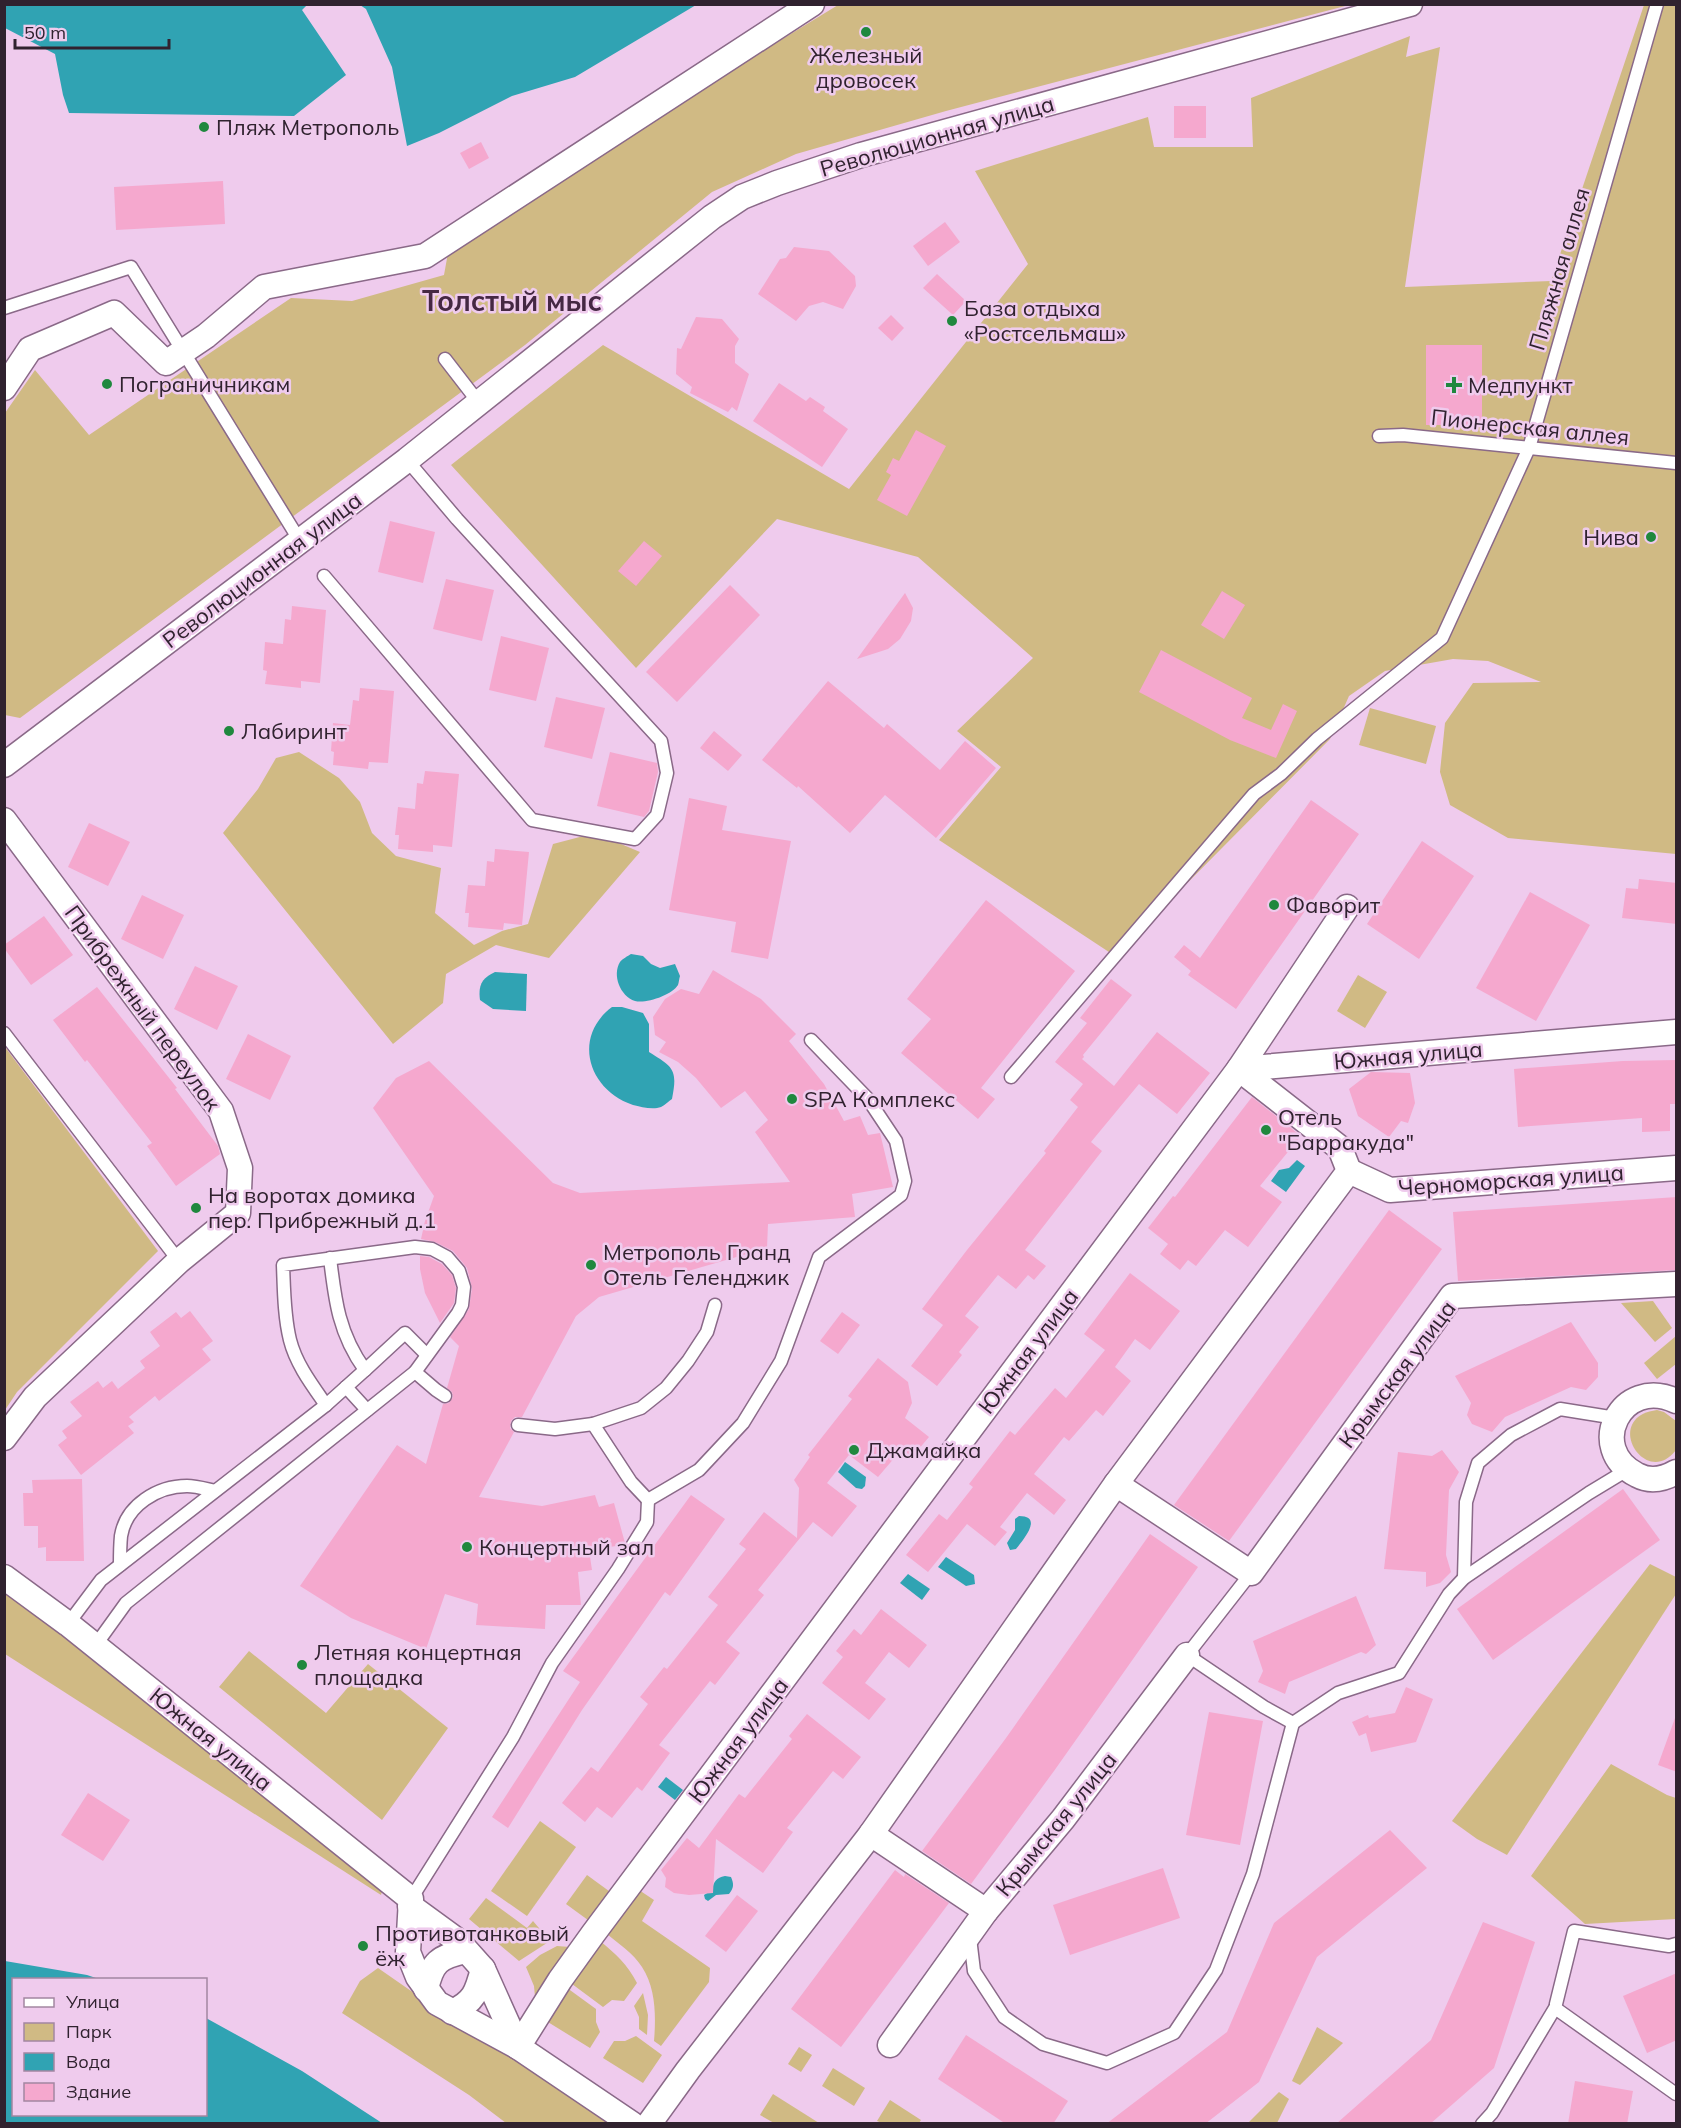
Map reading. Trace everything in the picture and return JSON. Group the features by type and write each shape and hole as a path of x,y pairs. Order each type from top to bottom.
{"street":[{"path":"4,388 30,349 114,313 166,363 206,336 264,287 425,256 812,4"},
{"name":"Революционная улица","path":"517,373 519,355 699,212 738,186 769,173 861,143 1372,4"},
{"name":"Революционная улица","path":"4,765 407,460 712,217 742,197 861,155 1410,4"},
{"name":"Прибрежный переулок","path":"4,820 221,1111 240,1168 238,1213 179,1261"},
{"path":"649,2124 688,2070 871,1834 1116,1484 1349,1171 1340,1148 1239,1069 1347,907"},
{"name":"Южная улица","path":"518,2047 586,1943 1239,1069 1677,1032"},
{"name":"Черноморская улица","path":"1349,1171 1390,1190 1677,1167"},
{"path":"4,1438 35,1397 179,1261"},
{"name":"Крымская улица","path":"1251,1573 1452,1296 1677,1284"},
{"path":"1677,1401 1665,1396 1651,1395 1637,1398 1624,1406 1616,1418 1612,1432 1612,1446 1618,1459 1628,1470 1640,1477 1655,1479 1668,1477 1677,1472"},
{"path":"1116,1484 1251,1573"},
{"name":"Южная улица","path":"4,1577 68,1624 458,1941 483,1969 518,2047"},
{"name":"Крымская улица","path":"871,1834 986,1911 1063,1819 1187,1654"},
{"path":"411,1902 408,1952 418,1977 437,2003 518,2047 632,2124"},
{"path":"890,2045 986,1911"},
{"path":"426,1989 429,1974 442,1956 465,1951"},
{"path":"452,2012 468,2004 472,1999 483,1969"}],"lane":[{"name":"Пляжная аллея","path":"1011,1077 1254,794 1281,774 1317,739 1442,638 1529,448 1657,4"},
{"path":"4,308 131,267 300,541"},
{"path":"445,359 479,403"},
{"name":"Пионерская аллея","path":"1379,436 1403,435 1677,463"},
{"path":"324,576 532,820 635,839 657,815 667,773 661,741 457,519 407,460"},
{"path":"4,1033 179,1261"},
{"path":"648,1500 699,1470 743,1423 781,1361 819,1257 900,1195 905,1181 896,1141 868,1099 812,1040"},
{"path":"95,1646 126,1603 415,1372 462,1305 464,1287 454,1263 432,1249 415,1246 284,1265 285,1302 290,1340 303,1372 326,1405"},
{"path":"330,1258 334,1294 342,1328 353,1352 365,1370"},
{"path":"518,1425 555,1429 594,1424 641,1408 666,1388 688,1361 707,1332 715,1305"},
{"path":"68,1624 100,1580 326,1405 405,1334 427,1355"},
{"path":"415,1372 445,1396"},
{"path":"346,1387 367,1410"},
{"path":"1464,1578 1466,1502 1478,1463 1511,1434 1560,1409 1616,1418"},
{"path":"411,1902 513,1737 552,1663 618,1569 647,1522 648,1500 631,1482 594,1424"},
{"path":"969,1934 974,1971 1004,2017 1043,2044 1107,2063 1174,2033 1216,1970 1253,1874 1293,1723 1338,1693 1399,1673 1449,1594 1464,1578 1589,1493 1628,1470"},
{"path":"120,1565 121,1534 130,1515 144,1499 164,1489 189,1486 215,1491"},
{"name":"Крымская улица","path":"1187,1654 1251,1573"},
{"path":"1187,1654 1263,1707 1293,1723"},
{"path":"1556,2004 1574,1931 1669,1946 1677,1944"},
{"path":"1482,2124 1492,2113 1554,2008 1677,2094"}],"green space":[{"path":"838,5 1349,5 946,111 796,154 712,192 525,345 20,718 5,715 5,413 35,370 89,435 291,298 352,301 444,275 448,253 637,128"},
{"path":"1644,5 1676,5 1676,854 1508,838 1450,805 1440,772 1445,723 1473,683 1541,682 1488,661 1453,659 1385,671 1349,696 1330,739 1115,956 939,840 1001,767 957,731 1033,658 918,557 777,519 636,668 451,465 603,345 849,489 1028,264 975,171 1148,117 1154,147 1253,147 1251,98 1410,36 1406,57 1440,47 1405,287 1551,281"},
{"path":"1370,708 1436,726 1426,764 1359,745"},
{"path":"299,752 339,778 360,802 372,833 396,856 441,868 435,913 474,945 502,931 528,924 553,844 595,833 640,852 549,958 496,945 446,974 443,1003 393,1044 223,833 258,789 276,758"},
{"path":"1358,975 1387,992 1365,1028 1337,1011"},
{"path":"5,1047 158,1251 17,1392 5,1410"},
{"path":"1653,1301 1672,1328 1655,1342 1621,1303"},
{"path":"1676,1336 1676,1364 1657,1379 1644,1363"},
{"path":"1657,1410 1676,1421 1676,1450 1664,1460 1652,1462 1642,1457 1634,1448 1630,1436 1632,1425 1640,1415"},
{"path":"1650,1564 1676,1577 1676,1594 1507,1855 1477,1839 1452,1821"},
{"path":"4,1589 384,1884 381,1895 5,1654"},
{"path":"249,1651 326,1713 368,1664 448,1728 382,1820 219,1687"},
{"path":"1611,1764 1676,1798 1676,1919 1585,1924 1531,1876"},
{"path":"540,1821 576,1847 527,1916 491,1891"},
{"path":"587,1875 613,1894 592,1923 566,1904"},
{"path":"639,1890 654,1900 642,1921 710,1968 709,1982 661,2046 654,2041 654,2003 647,1975 634,1957 607,1934"},
{"path":"486,1898 527,1928 533,1921 550,1941 519,1961 469,1919"},
{"path":"600,1941 621,1960 637,1983 624,2001 612,2000 603,2007 568,1981"},
{"path":"557,1946 570,1947 535,1997 534,1986 526,1967 540,1955"},
{"path":"378,1968 473,2034 617,2123 506,2123 469,2095 342,2013 360,1981"},
{"path":"563,1985 596,2009 596,2022 600,2032 590,2048 543,2019"},
{"path":"643,1993 648,2015 647,2035 639,2029 639,2017 634,2006"},
{"path":"1317,2027 1343,2043 1300,2085 1292,2081"},
{"path":"636,2036 662,2055 643,2083 603,2058 614,2041 625,2041"},
{"path":"799,2047 812,2055 801,2072 788,2064"},
{"path":"833,2068 865,2088 854,2106 822,2086"},
{"path":"1279,2092 1289,2099 1277,2123 1248,2123"},
{"path":"773,2094 819,2123 774,2123 760,2115"},
{"path":"890,2100 921,2120 919,2123 877,2121"}],"water":[{"path":"4,5 307,5 302,10 346,75 294,116 69,113 55,54 5,28"},
{"path":"360,5 696,5 575,77 512,96 439,133 407,146 392,67 366,9"},
{"path":"631,954 643,956 651,964 660,968 675,964 680,976 678,985 665,995 652,1000 640,1002 625,995 617,979 617,973 620,962"},
{"path":"495,972 527,974 526,1011 493,1009 480,1000 482,983"},
{"path":"612,1007 622,1007 643,1013 649,1024 649,1052 664,1061 672,1070 674,1081 672,1099 661,1107 640,1107 618,1098 605,1088 596,1075 589,1047 592,1033 600,1019"},
{"path":"1297,1160 1305,1166 1286,1192 1271,1181 1279,1170 1289,1168"},
{"path":"845,1462 866,1477 865,1486 862,1489 856,1488 838,1472"},
{"path":"1019,1516 1030,1520 1030,1529 1016,1549 1010,1550 1007,1543 1015,1530 1015,1519"},
{"path":"946,1557 974,1575 975,1584 966,1586 938,1567"},
{"path":"908,1574 930,1589 922,1600 900,1583"},
{"path":"666,1777 683,1790 675,1800 658,1787"},
{"path":"725,1876 731,1877 733,1882 733,1888 729,1894 716,1895 708,1901 705,1899 704,1895 712,1890 716,1880"},
{"path":"5,1961 96,1978 12,1978 12,2116 207,2116 207,2019 302,2071 382,2123 5,2123"}],"building":[{"path":"1174,106 1206,106 1206,138 1174,138"},
{"path":"481,142 489,158 469,169 460,153"},
{"path":"223,181 225,224 116,230 114,187"},
{"path":"945,222 960,242 928,266 913,246"},
{"path":"794,247 829,251 855,276 856,286 843,309 823,302 809,306 796,321 758,294 780,259 786,258"},
{"path":"937,274 966,301 953,315 923,288"},
{"path":"891,315 904,328 892,341 878,328"},
{"path":"696,317 722,319 739,339 735,346 735,363 749,374 737,411 732,407 728,412 690,393 692,387 676,374 677,348 681,349"},
{"name":"Медпункт","path":"1426,345 1482,345 1482,425 1426,425"},
{"path":"779,383 806,401 810,397 825,407 823,411 848,429 822,467 753,421"},
{"path":"916,430 946,446 907,516 877,500 891,475 886,472 893,458 899,461"},
{"path":"390,521 435,532 423,583 378,572"},
{"path":"644,541 662,556 636,586 618,571"},
{"path":"446,579 494,590 482,641 433,629"},
{"path":"730,585 760,615 677,702 646,672"},
{"path":"1222,591 1245,605 1224,639 1201,625"},
{"path":"905,593 913,608 911,621 900,639 888,649 857,659"},
{"path":"292,606 326,610 320,683 301,681 301,688 265,684 267,671 263,670 265,642 283,644 285,619 291,620"},
{"path":"501,636 549,648 536,701 489,690"},
{"path":"1161,650 1252,698 1242,718 1271,730 1283,704 1297,711 1276,758 1230,740 1139,692"},
{"path":"828,681 884,728 887,724 940,770 965,741 996,768 936,838 885,795 850,833 798,786 797,788 762,760"},
{"path":"360,688 394,691 388,763 369,762 368,769 333,765 334,752 331,751 333,723 350,725 353,700 359,701"},
{"path":"556,697 605,708 592,759 544,747"},
{"path":"714,731 742,755 728,771 700,748"},
{"path":"610,752 657,763 658,772 649,811 644,817 597,806"},
{"path":"425,771 459,774 452,847 433,845 433,852 398,849 399,835 395,835 398,807 415,809 417,783 423,784"},
{"path":"689,798 727,806 722,830 791,841 768,959 731,952 736,922 669,910"},
{"name":"Фаворит","path":"1311,800 1359,834 1236,1009 1188,975 1191,971 1174,957 1184,945 1200,958"},
{"path":"89,823 130,842 108,886 68,867"},
{"name":"Фаворит","path":"1422,841 1474,876 1419,959 1367,924"},
{"path":"495,849 529,852 522,925 504,923 503,930 468,927 469,913 465,913 468,885 485,886 487,861 494,862"},
{"path":"1639,879 1677,883 1677,924 1622,918 1626,888 1638,889"},
{"path":"1530,892 1590,925 1536,1021 1476,988"},
{"path":"142,895 184,915 163,959 121,939"},
{"path":"986,900 1075,971 981,1088 995,1099 978,1119 901,1053 931,1019 907,999"},
{"path":"44,916 73,955 31,985 4,945"},
{"path":"195,966 238,986 217,1030 174,1009"},
{"path":"713,970 761,999 796,1034 789,1041 824,1084 844,1121 860,1116 868,1135 880,1133 893,1187 852,1194 855,1217 768,1224 767,1248 599,1297 576,1316 522,1417 515,1417 511,1421 510,1428 514,1432 479,1497 542,1506 595,1495 599,1507 614,1503 625,1543 589,1550 592,1570 578,1572 581,1605 546,1605 545,1629 476,1625 478,1604 445,1594 426,1649 351,1618 300,1586 397,1445 426,1464 443,1404 449,1403 453,1397 452,1392 447,1388 459,1346 450,1337 469,1309 472,1288 467,1268 453,1251 435,1242 421,1239 434,1196 373,1108 396,1078 429,1061 553,1183 580,1193 790,1182 755,1132 768,1120 745,1091 721,1108 696,1078 678,1062 659,1052 666,1042 655,1035 653,1017 665,999 681,989 699,994"},
{"path":"1111,979 1132,995 1082,1059 1114,1086 1157,1032 1210,1073 1177,1114 1139,1084 1091,1142 1102,1151 1025,1250 1046,1266 1034,1280 1028,1275 1016,1289 998,1275 965,1316 979,1327 959,1352 962,1355 937,1386 911,1366 943,1325 922,1309 1046,1153 1044,1151 1078,1107 1070,1100 1083,1084 1055,1062 1087,1023 1080,1018"},
{"path":"97,987 177,1088 175,1089 218,1146 220,1154 176,1186 147,1146 152,1143 53,1020"},
{"path":"248,1034 291,1056 270,1100 226,1079"},
{"path":"1676,1060 1676,1104 1670,1104 1670,1131 1642,1132 1642,1118 1518,1127 1514,1069 1623,1061"},
{"path":"1371,1072 1410,1073 1415,1103 1408,1123 1401,1121 1389,1137 1358,1116 1349,1089"},
{"path":"1252,1097 1301,1136 1260,1186 1282,1202 1248,1247 1225,1230 1196,1266 1188,1260 1180,1270 1160,1254 1168,1244 1148,1228 1173,1196 1175,1197"},
{"path":"1677,1197 1677,1270 1458,1281 1453,1212"},
{"path":"1389,1210 1442,1249 1229,1541 1174,1505"},
{"path":"420,1256 429,1257 442,1264 452,1275 456,1288 454,1303 440,1323 425,1293"},
{"path":"1130,1273 1180,1311 1150,1350 1135,1339 1115,1367 1131,1381 1103,1416 1096,1410 1069,1441 1064,1437 1034,1474 1066,1500 1054,1515 1027,1493 1000,1527 1007,1532 995,1546 967,1524 928,1572 906,1555 939,1514 947,1520 973,1487 969,1484 1010,1431 1015,1435 1055,1388 1066,1398 1105,1350 1084,1334"},
{"path":"190,1311 213,1341 202,1349 211,1360 159,1401 155,1396 129,1417 134,1422 128,1426 134,1433 81,1475 58,1445 67,1438 62,1431 82,1416 70,1402 98,1381 103,1388 112,1381 118,1389 145,1368 140,1361 160,1346 150,1332 176,1312 181,1318"},
{"path":"842,1312 860,1325 838,1354 820,1341"},
{"path":"1571,1322 1598,1363 1598,1377 1586,1390 1571,1387 1505,1417 1492,1432 1472,1424 1467,1415 1471,1403 1455,1376"},
{"path":"878,1358 908,1382 912,1403 905,1418 929,1437 912,1457 902,1449 878,1477 849,1455 827,1483 857,1506 832,1537 813,1522 758,1590 764,1595 726,1642 740,1653 715,1685 710,1681 659,1745 670,1753 642,1791 637,1787 612,1818 597,1807 585,1822 562,1803 591,1767 598,1772 648,1704 640,1697 664,1667 667,1669 718,1605 708,1597 746,1549 739,1544 764,1512 797,1538 799,1488 794,1480 810,1457 808,1455 852,1399 848,1396"},
{"path":"1442,1450 1459,1472 1449,1490 1446,1555 1451,1572 1440,1583 1426,1587 1426,1572 1384,1569 1398,1452 1432,1456"},
{"path":"82,1479 84,1561 46,1561 46,1547 38,1548 38,1526 24,1526 23,1493 33,1493 32,1480"},
{"path":"1623,1489 1660,1540 1493,1660 1457,1609"},
{"path":"691,1495 725,1519 670,1596 665,1592 582,1710 508,1828 492,1817 580,1682 563,1671"},
{"path":"1150,1534 1198,1567 971,1884 922,1851 1006,1738"},
{"path":"1356,1596 1376,1645 1366,1654 1361,1652 1289,1682 1285,1694 1258,1682 1263,1671 1253,1641"},
{"path":"881,1609 927,1645 909,1668 889,1652 865,1683 886,1699 869,1720 822,1683 843,1657 836,1651 854,1629 861,1635"},
{"path":"1406,1687 1433,1699 1416,1742 1371,1752 1366,1733 1359,1736 1352,1722 1368,1715 1369,1718 1395,1713"},
{"path":"1209,1712 1263,1721 1240,1845 1186,1835"},
{"path":"807,1714 861,1757 843,1779 833,1771 787,1828 793,1832 763,1873 716,1839 713,1893 689,1895 674,1893 665,1887 666,1878 661,1870 687,1838 699,1848 739,1794 745,1798 792,1739 789,1736"},
{"path":"1675,1718 1677,1719 1677,1772 1658,1765"},
{"path":"88,1793 130,1820 103,1861 61,1835"},
{"path":"1390,1830 1427,1868 1317,1957 1259,2082 1205,2124 1106,2124 1227,2032 1274,1923"},
{"path":"1163,1868 1180,1918 1070,1955 1053,1905"},
{"path":"895,1870 904,1877 905,1874 949,1903 841,2047 791,2009"},
{"path":"737,1895 758,1911 726,1952 705,1936"},
{"path":"1483,1922 1535,1942 1494,2068 1430,2124 1336,2124 1431,2040"},
{"path":"1677,1973 1677,2040 1647,2053 1623,1996"},
{"path":"966,2035 1068,2101 1053,2124 1006,2124 938,2079"},
{"path":"1575,2081 1633,2091 1627,2124 1568,2124"}],"place":[{"name":"Железный дровосек","path":"866,32"},
{"name":"Пляж Метрополь","path":"204,127"},
{"name":"База отдыха «Ростсельмаш»","path":"952,321"},
{"name":"Пограничникам","path":"107,384"},
{"name":"Медпункт","path":"1454,385"},
{"name":"Нива","path":"1651,537"},
{"name":"Лабиринт","path":"229,731"},
{"name":"Фаворит","path":"1274,905"},
{"name":"SPA Комплекс","path":"792,1099"},
{"name":"Отель \"Барракуда\"","path":"1266,1130"},
{"name":"На воротах домика пер. Прибрежный д.1","path":"196,1208"},
{"name":"Метрополь Гранд Отель Геленджик","path":"591,1265"},
{"name":"Джамайка","path":"854,1450"},
{"name":"Концертный зал","path":"467,1547"},
{"name":"Летняя концертная площадка","path":"302,1665"},
{"name":"Противотанковый ёж","path":"363,1946"}],"district":[{"name":"Толстый мыс","path":"512,301"}]}
